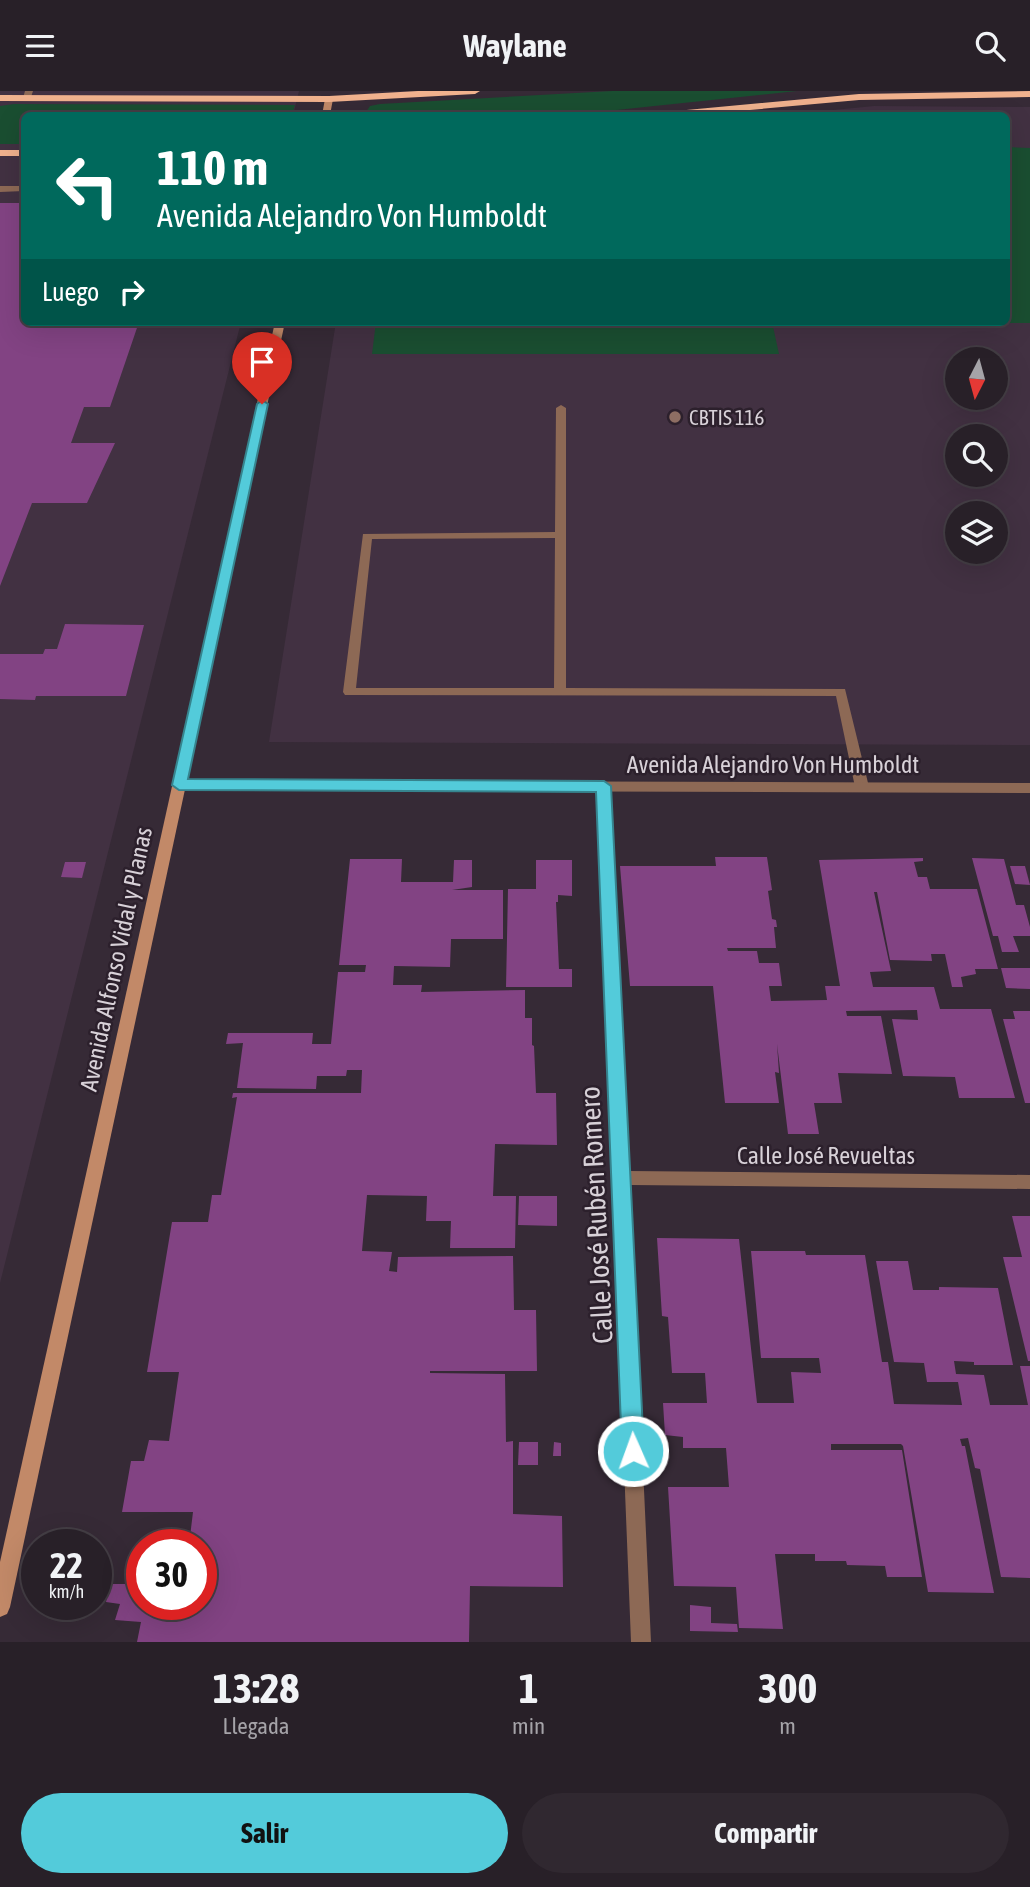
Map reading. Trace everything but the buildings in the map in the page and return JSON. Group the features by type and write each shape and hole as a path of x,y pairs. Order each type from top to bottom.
{"highway":[{"path":"0,98 28,95 332,95 475,91"},
{"path":"697,112 859,97 1030,94"},
{"path":"0,153 21,153"}],"main road":[{"path":"327,112 332,95"},
{"name":"Avenida Alfonso Vidal y Planas","path":"0,1607 279,326"}],"street":[{"path":"0,189 21,189"},
{"path":"560,692 561,408"},
{"path":"560,535 368,536 349,692 841,692 862,787"},
{"name":"Avenida Alejandro Von Humboldt","path":"179,785 1030,788"},
{"name":"Calle José Rubén Romero","path":"604,786 641,1642"},
{"name":"Calle José Revueltas","path":"621,1178 1030,1182"}],"shaded area":[{"path":"0,91 299,91 294,112 21,112 21,326 240,326 0,1283"},
{"name":"CBTIS 116","path":"874,106 1030,107 1030,745 269,742 335,326 1010,326 1010,112 813,112"}],"green space":[{"path":"612,91 797,91 598,112 366,112 370,106"},
{"path":"295,105 293,112 21,112 21,144 0,144 0,106"},
{"path":"1010,147 1030,148 1030,323 1010,323"},
{"path":"376,326 773,326 779,354 372,354"}],"place":[{"name":"CBTIS 116","path":"675,417"}],"route":[{"path":"262,404 179,785 604,786 633,1451"}]}
